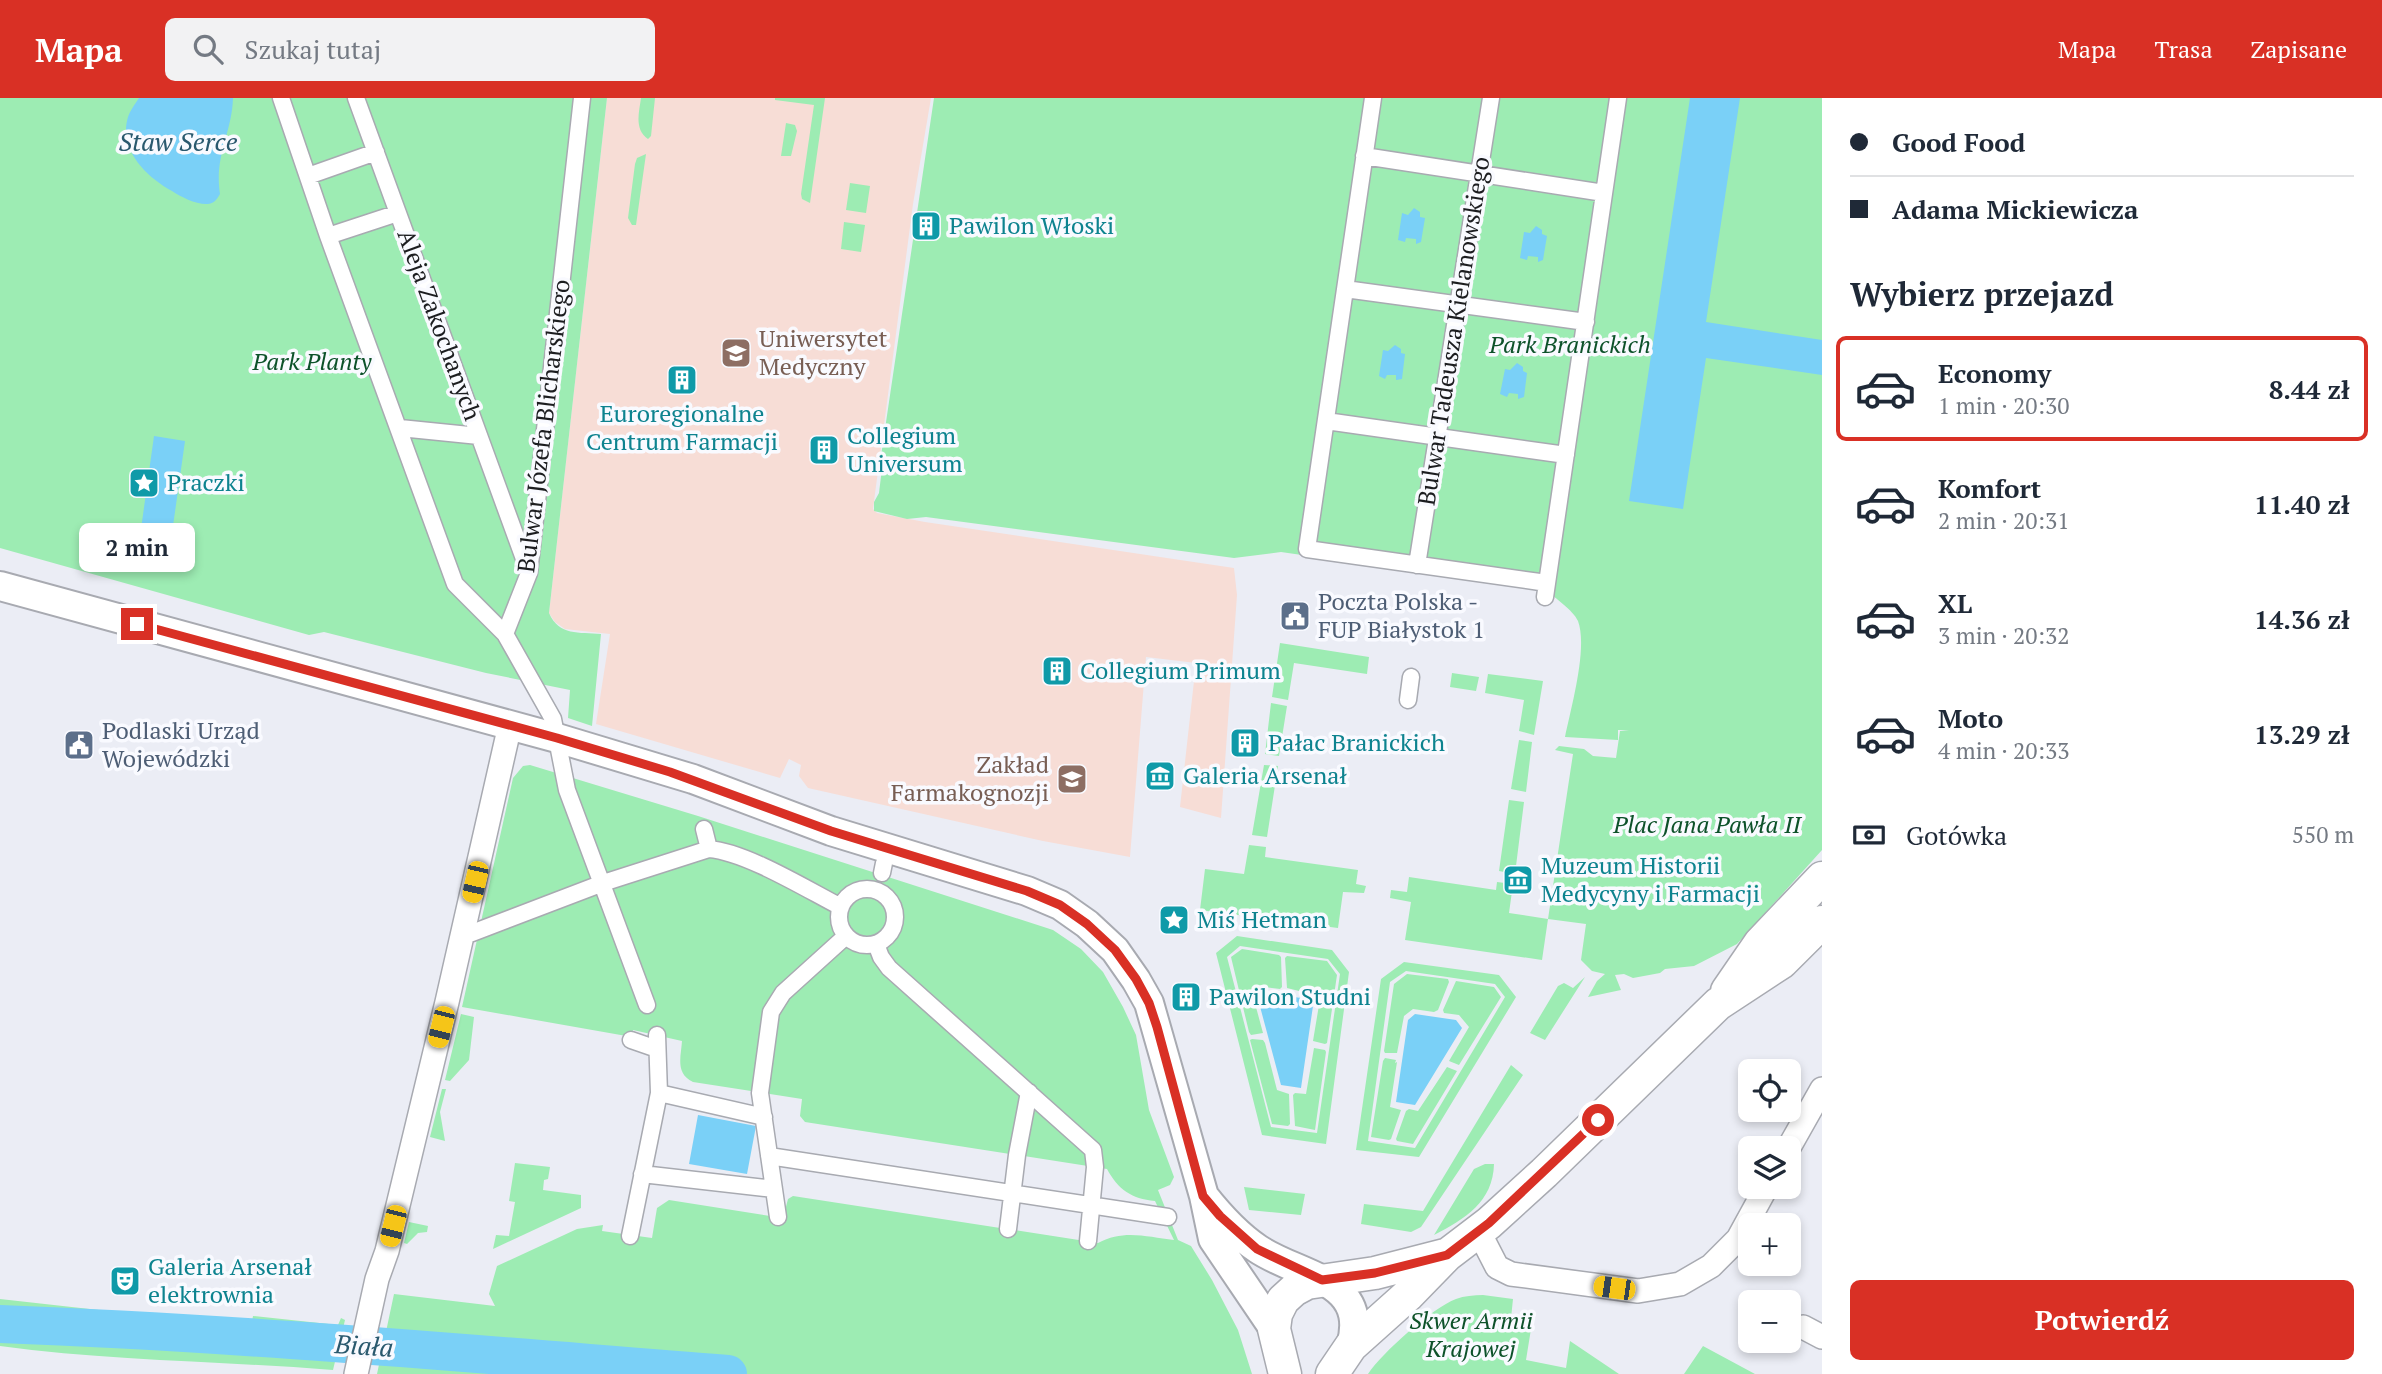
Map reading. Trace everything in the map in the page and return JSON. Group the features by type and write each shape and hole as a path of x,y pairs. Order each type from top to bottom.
{"main road":[{"path":"1718,1004 1760,943 1822,878"},
{"path":"1332,1374 1351,1346 1408,1295 1447,1255 1479,1232 1544,1173 1718,1004 1782,962 1822,922"},
{"path":"1285,1374 1274,1329 1276,1314 1283,1300 1300,1286 1322,1280 1375,1273 1447,1255"}],"street":[{"path":"281,98 328,236 455,584 505,634 553,719 567,790 647,1005"},
{"name":"Aleja Zakochanych","path":"356,98 529,573"},
{"name":"Bulwar Józefa Blicharskiego","path":"505,634 529,573 582,98"},
{"path":"1373,98 1307,549 1417,565 1546,590 1618,98"},
{"name":"Bulwar Tadeusza Kielanowskiego","path":"1417,565 1491,98"},
{"path":"307,176 376,152"},
{"path":"1364,156 1604,193"},
{"name":"Aleja Zakochanych","path":"328,236 398,213"},
{"path":"1345,289 1586,322"},
{"path":"1326,421 1566,455"},
{"name":"Aleja Zakochanych","path":"400,428 479,436"},
{"path":"0,586 557,738 693,779 831,831 1027,891 1060,905 1115,950 1149,1003 1213,1239 1274,1329"},
{"path":"1408,700 1411,677"},
{"path":"357,1370 447,1002 510,725"},
{"path":"705,820 709,849"},
{"path":"472,933 603,883 709,849 740,856 841,906"},
{"path":"881,878 892,903 895,921 891,933 876,944 863,945 846,936 840,925 841,906 850,895 881,878"},
{"path":"778,1217 760,1093 771,1012 783,993 846,936"},
{"path":"876,944 889,968 1093,1150 1095,1167 1088,1241"},
{"path":"630,1236 642,1174 645,1135 659,1093 657,1042 631,1040"},
{"path":"1795,1136 1822,1089"},
{"path":"1008,1229 1028,1092"},
{"path":"659,1093 764,1117"},
{"path":"769,1156 1168,1217"},
{"path":"642,1174 774,1189"},
{"path":"1203,1196 1220,1216 1257,1249 1336,1287 1348,1299 1356,1330 1351,1346"},
{"path":"1479,1232 1497,1267 1511,1274 1638,1291 1679,1284 1711,1266 1738,1239 1760,1199"}],"shaded area":[{"name":"Uniwersytet Medyczny","path":"607,98 931,98 913,204 873,509 877,513 925,522 1234,568 1237,595 1221,818 1180,807 1196,663 1146,657 1130,857 1043,841 808,788 799,776 801,765 789,759 780,778 596,724 610,634 565,629 555,622 549,613"}],"green space":[{"name":"Park Planty","path":"0,98 607,98 549,613 558,626 564,629 601,634 592,726 568,718 570,690 486,673 324,632 309,635 0,548"},
{"path":"641,98 655,98 651,136 648,139 639,126"},
{"path":"775,98 825,98 810,203 802,199 801,194 814,105"},
{"name":"Park Branickich","path":"934,98 1822,98 1822,850 1737,944 1694,966 1665,969 1660,973 1633,978 1624,974 1615,975 1621,990 1588,997 1597,981 1605,974 1592,971 1581,960 1586,924 1548,919 1573,754 1555,750 1559,746 1584,749 1593,756 1616,758 1620,731 1629,730 1618,730 1618,740 1565,737 1580,662 1581,633 1578,621 1572,613 1546,590 1281,552 1234,558 926,517 907,519 874,511 874,502 879,493 883,460 881,456"},
{"path":"786,123 795,125 797,131 791,156 781,156"},
{"path":"646,154 636,225 632,225 628,218 635,164 637,158"},
{"path":"850,183 870,186 866,213 846,210"},
{"path":"844,222 865,225 861,252 841,249"},
{"path":"1280,643 1369,657 1367,674 1294,663 1288,700 1272,697"},
{"path":"1452,673 1479,677 1476,691 1450,687"},
{"path":"1488,674 1543,681 1534,735 1519,731 1524,700 1485,693"},
{"path":"1271,703 1287,706 1279,756 1265,754"},
{"path":"1519,740 1532,742 1526,792 1511,789"},
{"path":"530,765 1053,930 1081,949 1103,972 1136,1035 1149,1110 1174,1177 1170,1185 1158,1190 1178,1240 1191,1246 1238,1330 1252,1374 377,1374 394,1294 495,1306 489,1294 497,1266 577,1229 603,1225 602,1231 652,1238 657,1208 669,1200 783,1218 788,1199 793,1196 1098,1243 1126,1235 1174,1240 1155,1201 1126,1192 1107,1169 805,1122 800,1116 802,1099 693,1082 681,1069 682,1041 633,1030 632,1037 462,1007 513,778 523,766"},
{"path":"1264,765 1278,766 1267,837 1252,835"},
{"path":"1509,800 1524,802 1515,874 1499,871"},
{"path":"1249,845 1266,847 1265,857 1358,870 1356,884 1366,886 1364,893 1343,892 1338,928 1200,910 1205,869 1244,874"},
{"path":"1409,877 1496,890 1497,882 1513,884 1509,913 1548,919 1542,960 1405,940 1411,902 1390,898 1391,890 1407,892"},
{"path":"1237,936 1332,950 1349,972 1326,1144 1262,1135 1216,953","holes":["1240,946 1328,959 1340,974 1317,1133 1271,1127 1227,957"]},
{"path":"1242,949 1281,957 1282,987 1264,987 1253,996 1263,1033 1251,1035 1249,1032 1231,957"},
{"path":"1287,956 1327,961 1337,975 1325,1044 1313,1041 1319,1005 1311,994 1287,988"},
{"path":"1404,962 1499,975 1516,997 1419,1157 1356,1150 1381,979","holes":["1406,971 1495,984 1505,997 1415,1148 1368,1141 1390,982"]},
{"path":"1407,974 1448,979 1449,982 1438,1010 1434,1012 1413,1009 1404,1016 1397,1053 1385,1053 1394,984"},
{"path":"1585,977 1545,1040 1530,1033 1558,986 1564,983 1573,988"},
{"path":"1456,981 1494,987 1501,997 1459,1065 1449,1061 1469,1027 1459,1015 1444,1013 1443,1010"},
{"path":"461,1014 474,1017 469,1060 450,1081 445,1080"},
{"path":"1250,1040 1263,1040 1277,1090 1289,1094 1288,1126 1272,1124"},
{"path":"1314,1048 1326,1052 1315,1130 1295,1126 1293,1095 1306,1094"},
{"path":"1385,1058 1397,1062 1390,1107 1401,1110 1389,1140 1371,1137"},
{"path":"1511,1065 1523,1075 1421,1227 1411,1232 1361,1224 1364,1204 1423,1211"},
{"path":"1447,1067 1457,1071 1413,1144 1397,1141 1406,1111 1418,1111"},
{"path":"442,1089 446,1089 440,1112 445,1141 430,1137"},
{"path":"515,1163 550,1167 543,1190 581,1195 581,1208 493,1249 496,1235 509,1236 515,1202 509,1201"},
{"path":"1485,1164 1494,1164 1489,1189 1483,1199 1466,1216 1434,1235 1474,1169"},
{"path":"1244,1187 1305,1194 1301,1215 1249,1210"},
{"path":"409,1222 428,1226 427,1232 418,1233 407,1244 404,1243"},
{"name":"Skwer Armii Krajowej","path":"1483,1295 1513,1299 1510,1328 1531,1329 1526,1360 1566,1368 1570,1341 1619,1374 1368,1374 1396,1343 1434,1312 1456,1299"},
{"path":"0,1299 251,1327 253,1316 338,1325 341,1318 345,1320 333,1370 124,1358 0,1346"},
{"path":"1703,1346 1755,1374 1684,1374"}],"water":[{"name":"Staw Serce","path":"139,98 233,98 219,168 220,194 214,202 199,203 180,196 153,178 137,161 127,141 126,129 129,115"},
{"path":"1690,98 1740,98 1706,322 1822,340 1822,375 1706,358 1683,509 1629,501"},
{"path":"1414,208 1420,212 1420,217 1425,218 1421,242 1416,244 1416,239 1406,238 1405,242 1398,240 1402,213 1408,215"},
{"path":"1536,226 1547,236 1543,260 1538,262 1538,257 1528,256 1527,260 1520,258 1524,232 1530,233"},
{"path":"1395,345 1405,354 1402,379 1396,380 1396,375 1387,375 1385,379 1379,376 1383,350 1388,351"},
{"path":"1517,363 1527,373 1524,397 1518,399 1518,394 1509,393 1507,397 1500,394 1505,369 1510,370"},
{"path":"154,436 185,441 172,533 141,529"},
{"path":"1266,993 1308,999 1313,1006 1301,1088 1281,1085 1258,999"},
{"path":"1415,1014 1456,1020 1462,1028 1415,1105 1396,1102 1408,1020"},
{"path":"698,1115 756,1126 747,1174 689,1164"}],"waterway":[{"name":"Biała","path":"0,1324 273,1339 728,1374"}],"place":[{"name":"Pawilon Włoski","path":"926,226"},
{"name":"Uniwersytet Medyczny","path":"736,353"},
{"name":"Euroregionalne Centrum Farmacji","path":"682,380"},
{"name":"Collegium Universum","path":"824,450"},
{"name":"Praczki","path":"144,483"},
{"name":"Poczta Polska - FUP Białystok 1","path":"1295,616"},
{"name":"Collegium Primum","path":"1057,671"},
{"name":"Pałac Branickich","path":"1245,743"},
{"name":"Podlaski Urząd Wojewódzki","path":"79,745"},
{"name":"Galeria Arsenał","path":"1160,776"},
{"name":"Zakład Farmakognozji","path":"1072,779"},
{"name":"Muzeum Historii Medycyny i Farmacji","path":"1518,880"},
{"name":"Miś Hetman","path":"1174,920"},
{"name":"Pawilon Studni","path":"1186,997"},
{"name":"Galeria Arsenał elektrownia","path":"125,1281"}],"route":[{"path":"137,624 557,738 693,779 831,831 1001,882 1060,905 1087,924 1115,950 1149,1003 1203,1196 1220,1216 1257,1249 1322,1280 1375,1273 1447,1255 1479,1232 1598,1120"}],"park label":[{"name":"Plac Jana Pawła II","path":"1707,825"}]}
